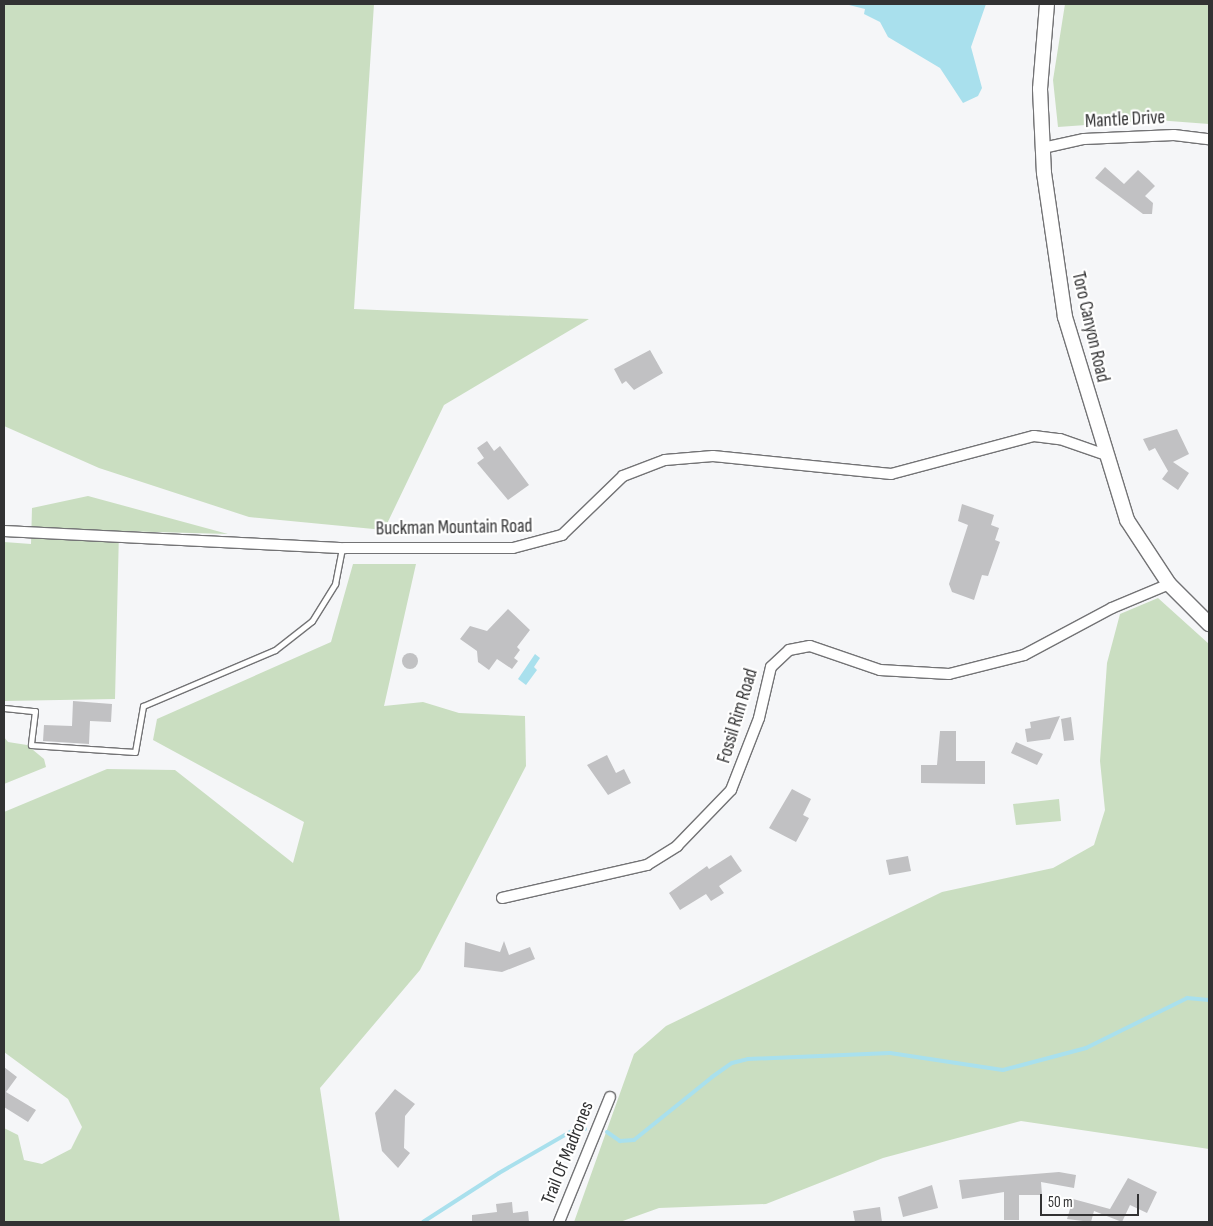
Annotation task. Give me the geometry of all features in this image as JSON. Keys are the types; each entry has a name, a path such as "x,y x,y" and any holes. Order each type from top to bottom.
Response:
{"street":[{"name":"Toro Canyon Road","path":"1047,4 1040,89 1043,148 1065,317 1127,520 1169,584 1209,624"},
{"name":"Mantle Drive","path":"1043,148 1084,139 1174,135 1209,139"},
{"name":"Buckman Mountain Road","path":"4,531 342,548 513,548 547,542 567,530 623,476 645,466 689,456 891,474 1034,436 1060,439 1106,455"},
{"name":"Fossil Rim Road","path":"502,898 647,865 677,846 731,790 759,718 771,667 789,650 810,646 880,670 949,674 1024,655 1112,608 1169,584"},
{"name":"Trail Of Madrones","path":"559,1222 610,1097"}],"lane":[{"path":"4,708 35,711 31,746 135,752 143,706 275,650 312,621 335,584 342,548"}],"green space":[{"path":"4,4 374,4 354,309 589,319 444,405 384,530 249,517 99,468 4,426"},
{"path":"1065,4 1209,4 1209,124 1156,120 1058,127 1053,80"},
{"path":"88,496 228,534 119,531 115,699 4,701 4,542 31,544 32,508"},
{"path":"353,564 416,564 384,706 423,702 459,713 525,716 526,766 420,970 320,1088 340,1222 4,1222 4,1128 18,1135 24,1160 42,1164 71,1149 82,1127 68,1099 4,1052 4,812 107,769 175,770 293,863 304,822 153,740 157,719 331,642"},
{"path":"1158,598 1209,644 1209,1149 1021,1121 883,1158 766,1204 659,1208 620,1222 574,1222 634,1054 666,1026 942,892 1053,868 1094,845 1105,810 1100,761 1107,663 1120,614"},
{"path":"4,737 8,742 27,745 44,759 46,767 4,784"},
{"path":"1059,799 1061,821 1016,825 1013,804"}],"water":[{"path":"845,4 986,4 971,47 982,88 978,96 963,103 940,68 888,37 880,22 864,14 865,9"},
{"path":"535,654 540,658 534,667 537,670 526,685 518,679"}],"building":[{"path":"1105,167 1124,184 1138,170 1155,186 1145,196 1153,203 1152,214 1143,214 1095,178"},
{"path":"650,350 663,373 634,390 626,381 622,384 614,369"},
{"path":"1177,429 1189,454 1173,462 1189,473 1178,490 1162,479 1168,471 1155,448 1149,451 1143,439"},
{"path":"487,441 494,451 500,446 529,485 508,500 477,463 484,458 477,448"},
{"path":"962,504 994,515 991,525 999,528 995,540 1000,542 988,576 982,575 974,600 952,592 949,584 968,525 958,521"},
{"path":"508,609 530,630 517,647 520,650 514,658 518,661 512,669 497,659 489,670 478,662 477,651 460,639 470,626 487,631"},
{"path":"407,653 413,653 418,658 416,667 407,669 402,664 402,658"},
{"path":"73,701 112,704 111,722 90,721 89,744 43,741 44,725 72,726"},
{"path":"1060,716 1050,739 1027,742 1025,729 1031,728 1030,722"},
{"path":"1071,717 1074,740 1064,741 1061,719"},
{"path":"940,731 956,731 956,761 985,761 985,784 921,783 921,765 937,765"},
{"path":"1016,742 1043,754 1037,765 1011,753"},
{"path":"607,755 616,773 624,769 631,783 608,795 587,765"},
{"path":"792,789 811,799 803,815 809,818 796,842 769,828"},
{"path":"731,855 742,871 719,886 724,893 711,901 706,894 680,910 669,893 707,866 709,869"},
{"path":"908,856 911,871 889,875 886,860"},
{"path":"504,941 509,955 530,947 535,959 502,972 464,967 465,942 500,952"},
{"path":"4,1067 17,1077 6,1092 36,1110 28,1122 4,1107"},
{"path":"395,1089 415,1104 405,1116 404,1148 410,1153 398,1168 382,1151 375,1113"},
{"path":"1059,1172 1076,1175 1074,1188 1041,1182 1042,1195 1019,1195 1019,1220 1004,1220 1004,1192 962,1199 959,1180"},
{"path":"1128,1178 1157,1192 1147,1213 1130,1205 1122,1222 1094,1211 1091,1222 1067,1219 1073,1199 1110,1209"},
{"path":"932,1185 938,1208 903,1217 898,1197"},
{"path":"512,1202 513,1213 528,1211 529,1222 472,1222 472,1215 497,1212 496,1204"},
{"path":"880,1207 882,1222 855,1222 853,1211"}],"waterway":[{"path":"607,1132 620,1141 634,1140 712,1077 732,1063 748,1059 890,1053 1003,1070 1086,1048 1187,998 1209,1000"},
{"path":"423,1222 499,1173 577,1128 585,1129"}]}
